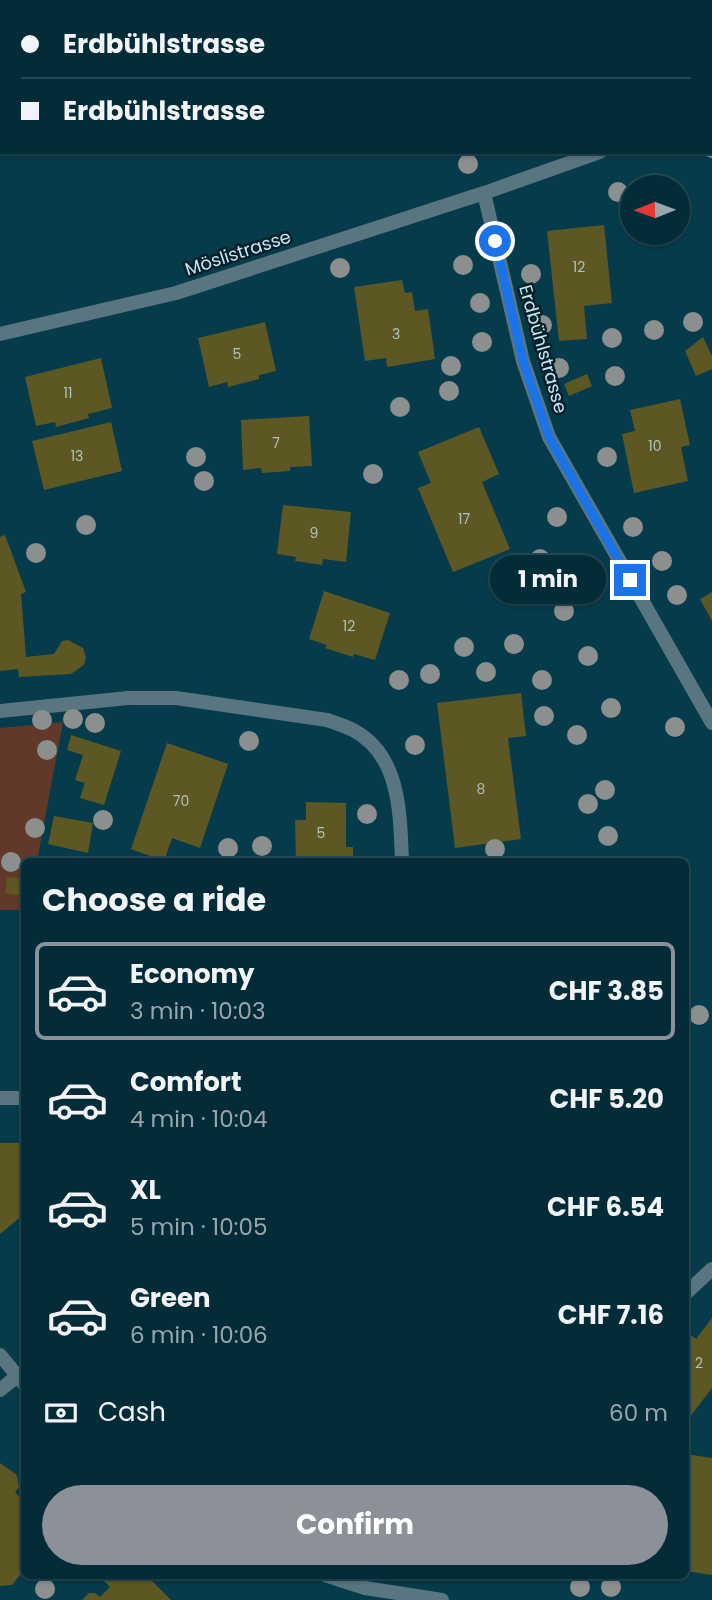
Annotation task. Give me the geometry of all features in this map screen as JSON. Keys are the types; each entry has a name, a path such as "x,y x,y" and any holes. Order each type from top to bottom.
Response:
{"street":[{"path":"484,193 594,154"},
{"name":"Möslistrasse","path":"0,334 176,293 484,193"},
{"name":"Erdbühlstrasse","path":"484,193 523,361 549,437 712,723"},
{"path":"0,710 128,698 176,698 327,720 354,730 375,747 390,773 399,800 402,858"},
{"path":"0,1098 21,1098"},
{"path":"689,1290 712,1269"},
{"path":"0,1355 21,1380 0,1390"},
{"path":"337,1579 365,1588 442,1600"}],"shaded area":[{"path":"63,722 38,858 21,858 21,910 0,910 0,728"}],"building":[{"path":"604,225 612,303 584,306 587,339 559,341 547,231"},
{"path":"402,280 405,293 412,292 415,311 428,309 435,359 387,367 386,358 365,361 354,287"},
{"path":"265,322 276,371 259,375 259,379 228,387 227,382 209,387 198,338"},
{"path":"703,337 712,356 712,369 696,376 685,351"},
{"path":"101,358 112,408 56,427 55,422 36,426 25,377"},
{"path":"587,374 592,386 569,396 564,384"},
{"path":"680,399 690,445 681,447 688,481 634,493 622,434 635,431 630,410"},
{"path":"309,416 312,466 262,473 261,468 243,470 241,420"},
{"path":"111,422 122,471 44,490 32,441"},
{"path":"479,427 499,474 482,482 510,549 453,572 418,488 431,483 418,452"},
{"path":"283,505 351,512 346,562 323,559 322,565 295,561 296,557 277,554"},
{"path":"5,535 26,592 21,594 26,657 54,654 62,641 68,640 83,648 86,657 84,665 71,674 19,677 18,669 0,671 0,537"},
{"path":"324,591 390,613 375,660 354,654 353,657 325,648 327,645 309,639"},
{"path":"712,592 712,621 700,599"},
{"path":"521,693 526,736 508,738 521,839 455,848 437,703"},
{"path":"71,735 121,751 104,805 80,798 85,783 75,780 83,755 67,750"},
{"path":"167,743 228,764 200,848 172,838 165,858 156,858 131,849"},
{"path":"306,802 346,803 346,847 353,847 353,858 296,858 295,820 306,820"},
{"path":"54,816 93,823 88,853 48,844"},
{"path":"7,877 21,879 21,896 5,893"},
{"path":"0,1143 21,1143 21,1216 0,1234"},
{"path":"712,1318 712,1388 689,1418 689,1333 696,1339"},
{"path":"689,1454 712,1458 712,1575 689,1571"},
{"path":"0,1463 17,1475 19,1487 15,1493 21,1498 21,1574 12,1585 0,1586"},
{"path":"102,1579 150,1579 171,1600 82,1600 89,1593 100,1597 110,1587"}],"route":[{"path":"495,241 523,361 549,437 630,580"}]}
